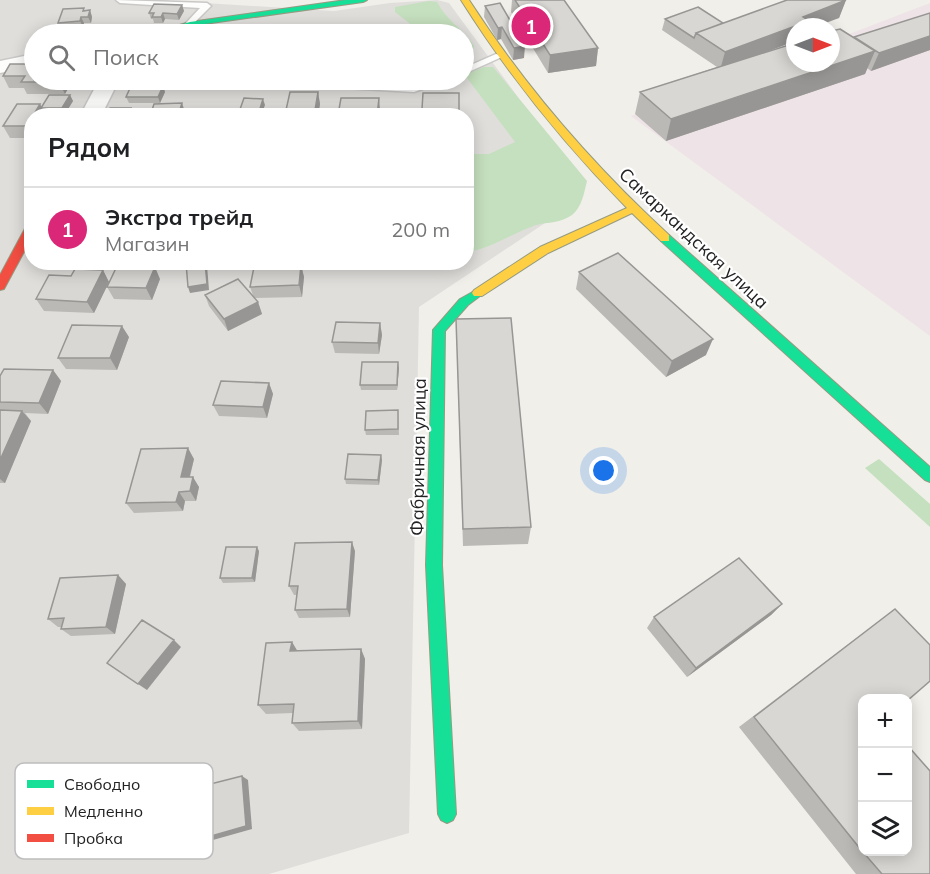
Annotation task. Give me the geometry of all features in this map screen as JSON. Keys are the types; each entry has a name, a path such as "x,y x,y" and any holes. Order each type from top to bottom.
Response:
{"street":[{"path":"190,24 363,0"},
{"name":"Самаркандская улица","path":"465,0 499,56 577,153 633,208 930,476"},
{"path":"0,67 24,62"},
{"path":"94,108 104,90"},
{"name":"Фабричная улица","path":"447,814 434,566 439,330 464,302 544,250 633,208"},
{"path":"0,286 24,241"}],"lane":[{"path":"120,0 209,3"},
{"path":"190,24 209,3"},
{"path":"474,67 499,56"}],"shaded area":[{"path":"0,0 157,0 334,11 390,3 437,0 449,3 464,24 24,24 24,90 474,90 474,37 583,186 575,203 419,307 409,833 269,874 0,874"},
{"path":"930,3 930,336 631,116 786,57 786,72 840,72 840,38"}],"green space":[{"path":"429,1 437,2 455,24 410,24 395,12 395,7"},
{"path":"493,67 587,181 580,204 568,218 527,228 485,248 474,250 474,154 489,154 515,142 474,87 474,71"},
{"path":"879,459 930,504 930,527 865,468"}],"building":[{"path":"515,0 564,0 598,48 550,55"},
{"path":"787,0 846,0 803,17 804,18 786,18 786,29 725,52 696,33"},
{"path":"500,3 525,46 514,48 502,27 498,28 485,6"},
{"path":"154,4 182,5 177,14 163,13 161,17 152,17 154,13 149,13"},
{"path":"698,7 723,23 696,33 694,38 665,19"},
{"path":"84,8 83,11 90,10 88,17 81,17 80,21 58,23 63,9"},
{"path":"930,13 930,36 879,53 854,37"},
{"path":"840,29 875,51 840,63"},
{"path":"786,46 786,72 812,72 671,119 640,92"},
{"path":"10,64 24,64 24,76 3,76"},
{"path":"129,90 161,90 158,97 126,97"},
{"path":"290,92 318,92 315,108 286,108"},
{"path":"423,93 459,93 459,108 422,108"},
{"path":"49,95 70,95 62,108 41,108"},
{"path":"244,98 263,99 260,108 240,108"},
{"path":"341,98 379,98 378,108 339,108"},
{"path":"182,103 180,108 153,108 154,104"},
{"path":"17,104 40,104 38,108 24,108 24,126 3,126"},
{"path":"618,253 713,339 672,361 579,272"},
{"path":"74,270 103,270 87,302 36,299 49,275 71,276"},
{"path":"115,270 154,270 146,288 107,287"},
{"path":"187,270 206,270 207,284 188,287"},
{"path":"253,270 300,270 299,285 250,287"},
{"path":"238,279 258,302 224,319 205,295"},
{"path":"511,318 531,527 463,529 456,319"},
{"path":"336,322 380,323 378,343 332,342"},
{"path":"72,325 122,326 110,358 58,358"},
{"path":"362,362 398,362 397,385 360,385"},
{"path":"4,369 53,370 39,403 0,402 0,376"},
{"path":"221,381 269,383 263,407 213,405"},
{"path":"0,410 22,411 0,460"},
{"path":"398,410 398,429 365,430 366,411"},
{"path":"188,448 181,477 193,477 190,491 179,492 176,502 126,503 141,449"},
{"path":"348,454 381,455 378,480 345,479"},
{"path":"352,542 347,609 295,610 298,586 289,586 295,543"},
{"path":"226,547 257,547 252,578 220,578"},
{"path":"739,558 782,604 696,668 654,617"},
{"path":"118,575 106,627 61,629 64,618 48,619 60,578"},
{"path":"895,609 930,645 930,681 912,697 912,694 858,694 858,846 754,717"},
{"path":"142,620 174,640 138,684 107,663"},
{"path":"292,642 290,651 361,649 358,721 292,723 294,704 258,705 266,643"},
{"path":"912,751 930,771 930,874 882,874 866,856 912,856"},
{"path":"242,776 246,826 213,835 213,783"}],"traffic: fast":[{"path":"190,24 363,0"},
{"path":"665,238 930,476"},
{"path":"447,814 434,565 439,330 464,302 478,293"}],"traffic: slow":[{"path":"465,0 508,65 556,126 609,184 665,238"},
{"path":"478,293 544,250 633,209"}],"traffic: jam":[{"path":"0,286 24,241"}],"place":[{"name":"Экстра трейд","path":"531,26"}]}
